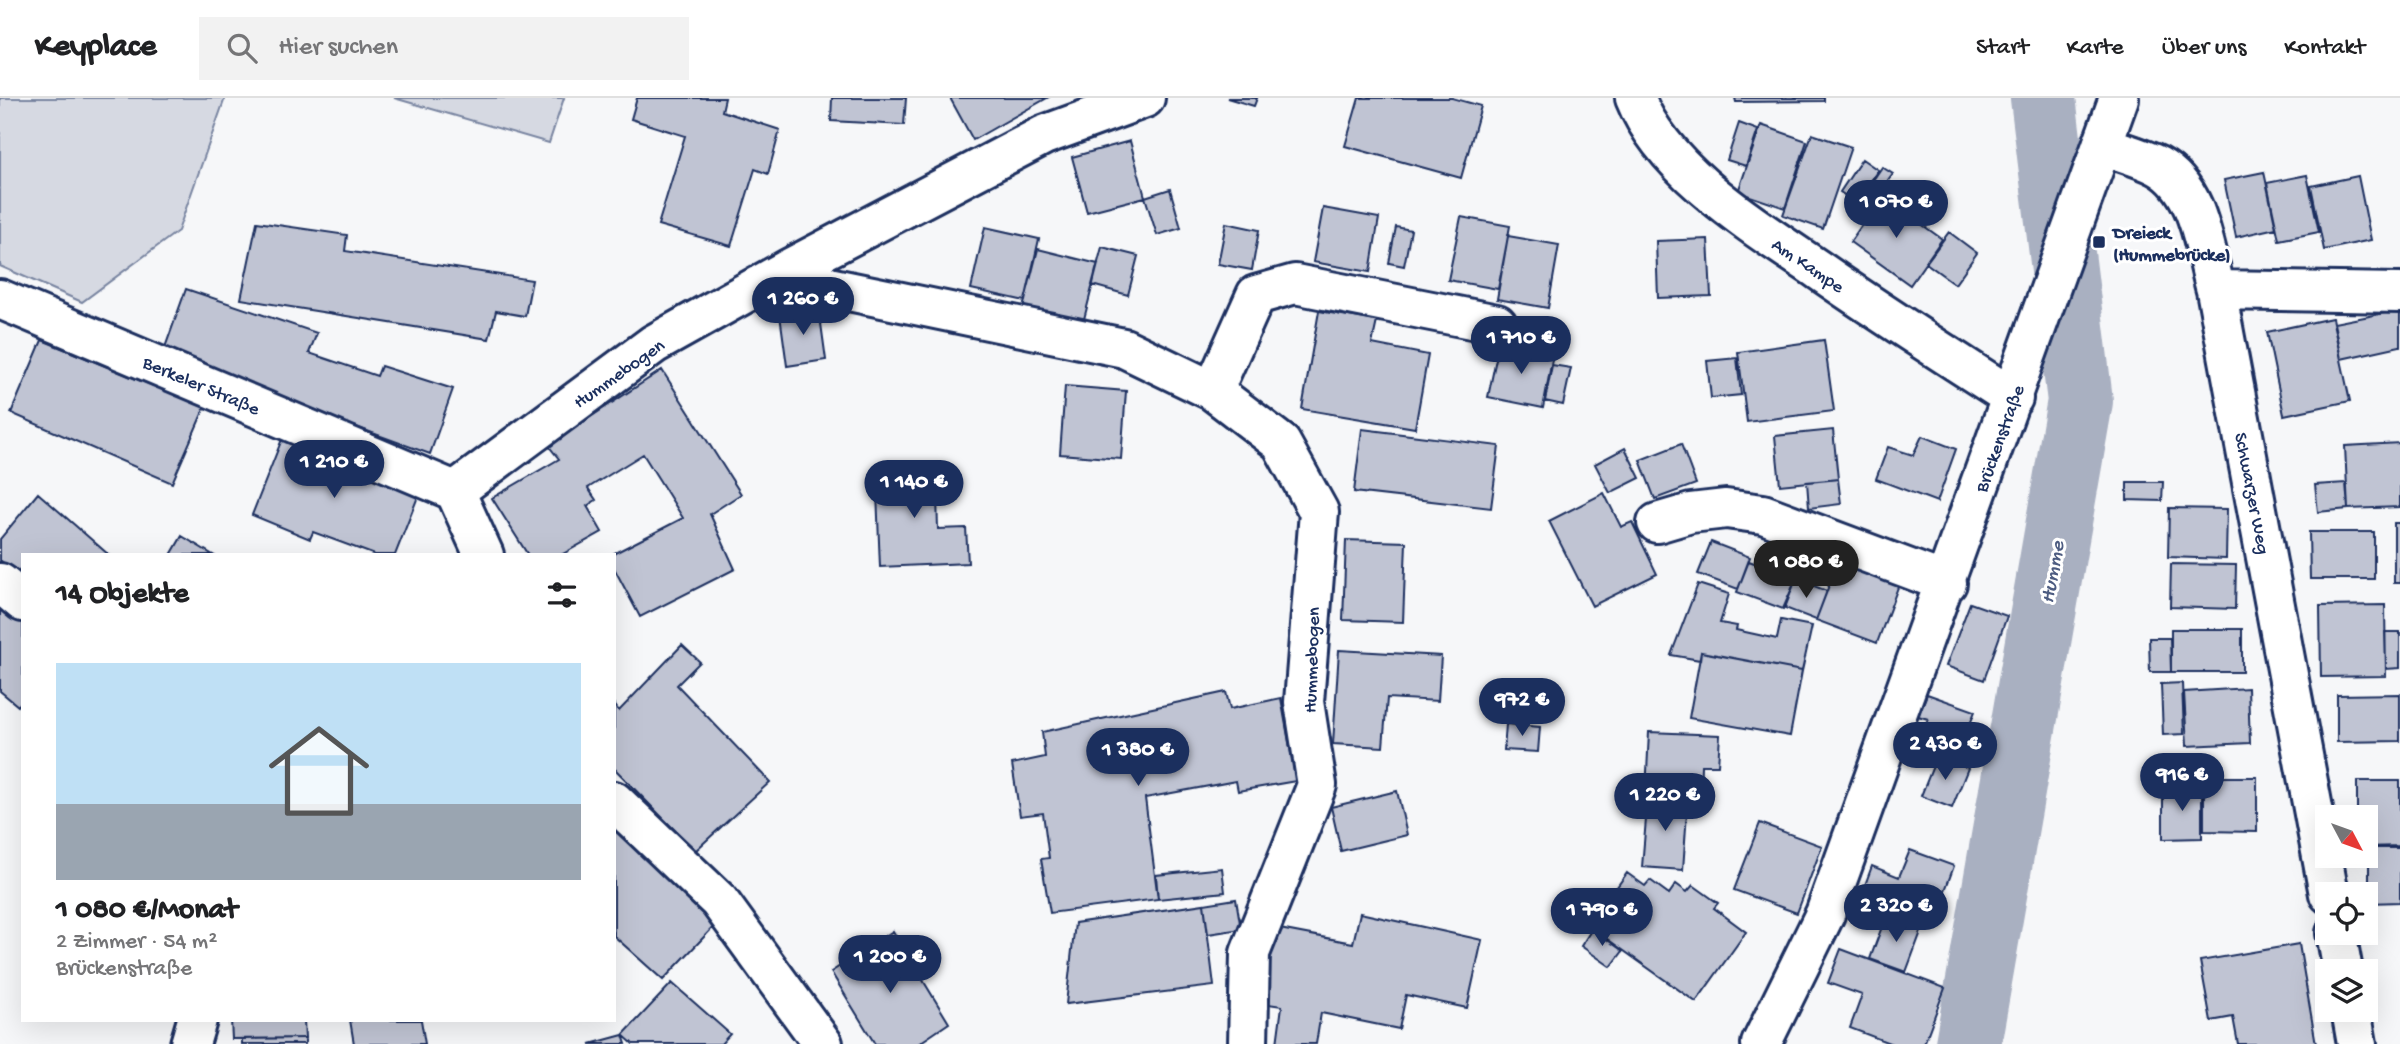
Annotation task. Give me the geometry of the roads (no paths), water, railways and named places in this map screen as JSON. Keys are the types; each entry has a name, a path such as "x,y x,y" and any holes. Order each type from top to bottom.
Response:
{"street":[{"name":"Hummebogen","path":"455,491 654,344 790,268 1044,135 1145,98"},
{"name":"Am Kampe","path":"1635,98 1677,162 1726,207 1886,317 2012,398"},
{"name":"Brückenstraße","path":"1760,1044 1825,914 1947,583 2119,98"},
{"name":"Schwarzer Weg","path":"2102,145 2158,167 2180,183 2192,203 2216,290 2327,882"},
{"name":"Hummebogen","path":"790,268 829,287 1124,348 1213,391 1281,443 1319,512 1304,702 1317,785 1250,953 1248,1044"},
{"path":"1213,391 1256,295 1295,284 1497,324"},
{"path":"2216,290 2400,293"},
{"name":"Berkeler Straße","path":"0,299 455,491"},
{"path":"455,491 483,553"},
{"path":"1657,523 1691,513 1726,509 1763,514 1947,583"},
{"path":"0,583 21,600"},
{"path":"616,802 719,901 823,1044"},
{"path":"190,1044 196,1022"},
{"path":"2353,1022 2357,1044"}],"waterway":[{"name":"Humme","path":"1968,1044 2080,401 2043,98"}],"place":[{"name":"Dreieck (Hummebrücke)","path":"2099,242"}]}
